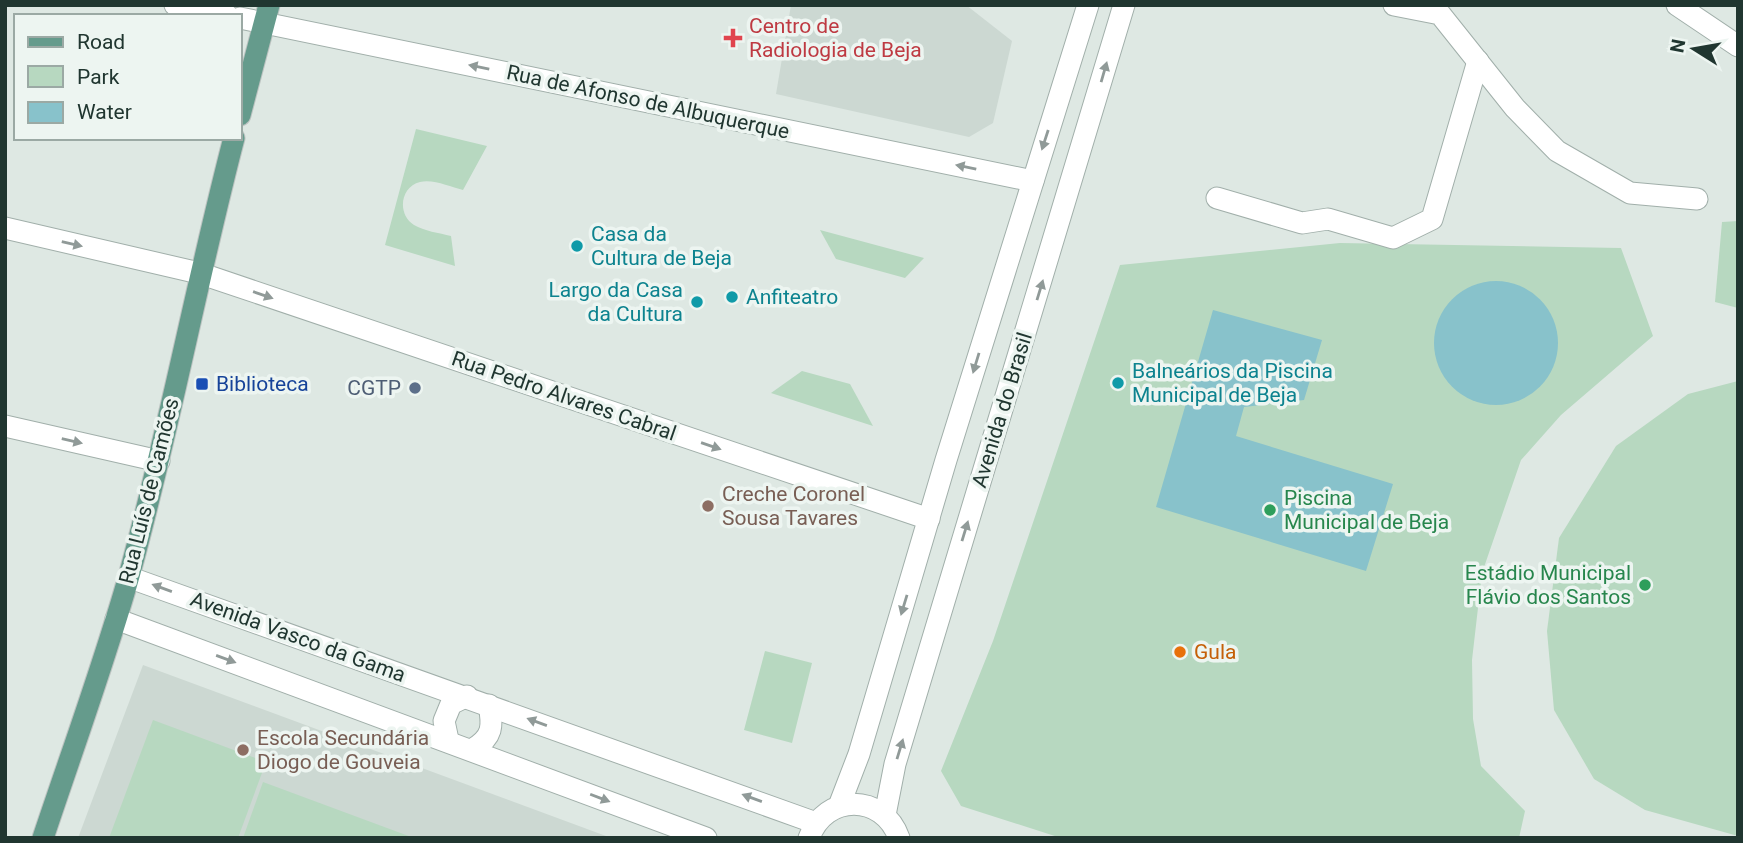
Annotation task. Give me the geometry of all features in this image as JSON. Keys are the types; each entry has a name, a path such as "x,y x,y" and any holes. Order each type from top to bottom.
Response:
{"main road":[{"path":"242,107 266,14"},
{"name":"Rua Luís de Camões","path":"43,838 128,577 159,461 199,273 233,140"}],"street":[{"path":"175,5 218,14"},
{"name":"Avenida do Brasil","path":"839,806 859,754 1088,5"},
{"name":"Avenida do Brasil","path":"885,815 895,764 1124,5"},
{"path":"1677,5 1738,46"},
{"path":"1406,6 1440,14 1515,108 1556,151 1630,193 1697,199"},
{"name":"Rua de Afonso de Albuquerque","path":"242,18 266,14 1032,181"},
{"path":"1217,198 1302,223 1328,219 1393,238 1432,219 1478,61"},
{"name":"Rua Pedro Alvares Cabral","path":"5,228 199,273 929,519"},
{"path":"5,426 159,461"},
{"name":"Avenida Vasco da Gama","path":"128,577 467,696 812,830"},
{"path":"116,619 473,749 706,838"},
{"path":"448,740 444,722 451,704 467,696"},
{"path":"473,749 487,741 493,726 489,705"},
{"path":"812,830 839,806 863,804 885,815 900,837"}],"shaded area":[{"path":"791,5 966,5 1012,41 993,123 969,137 776,94"},
{"name":"Escola Secundária Diogo de Gouveia","path":"143,665 606,836 606,838 78,838"}],"green space":[{"path":"416,129 487,146 463,190 425,181 408,189 403,201 405,214 414,225 451,236 455,266 385,245"},
{"path":"1738,221 1738,308 1715,302 1722,222"},
{"path":"820,230 924,258 905,278 836,259"},
{"name":"Piscina Municipal de Beja","path":"1340,243 1621,248 1653,336 1561,415 1521,460 1482,573 1472,660 1473,719 1481,766 1525,811 1519,838 1061,838 961,806 941,771 993,641 1120,265"},
{"path":"802,371 850,384 873,426 771,393"},
{"name":"Estádio Municipal Flávio dos Santos","path":"1738,381 1738,836 1645,810 1594,779 1554,710 1547,631 1559,538 1616,446 1688,394"},
{"path":"765,651 812,663 792,743 744,730"},
{"path":"153,720 266,762 238,838 109,838"},
{"path":"263,782 414,838 243,838"}],"water":[{"path":"1496,281 1520,286 1540,299 1553,319 1558,343 1553,367 1540,387 1520,400 1496,405 1472,400 1452,387 1439,367 1434,343 1439,319 1452,299 1472,286"},
{"path":"1213,310 1322,340 1304,400 1244,407 1236,436 1393,484 1366,571 1156,507"}],"place":[{"name":"Centro de Radiologia de Beja","path":"733,38"},
{"name":"Casa da Cultura de Beja","path":"577,246"},
{"name":"Anfiteatro","path":"732,297"},
{"name":"Largo da Casa da Cultura","path":"697,302"},
{"name":"Balneários da Piscina Municipal de Beja","path":"1118,383"},
{"name":"Biblioteca","path":"202,384"},
{"name":"CGTP","path":"415,388"},
{"name":"Creche Coronel Sousa Tavares","path":"708,506"},
{"name":"Piscina Municipal de Beja","path":"1270,510"},
{"name":"Estádio Municipal Flávio dos Santos","path":"1645,585"},
{"name":"Gula","path":"1180,652"},
{"name":"Escola Secundária Diogo de Gouveia","path":"243,750"}]}
